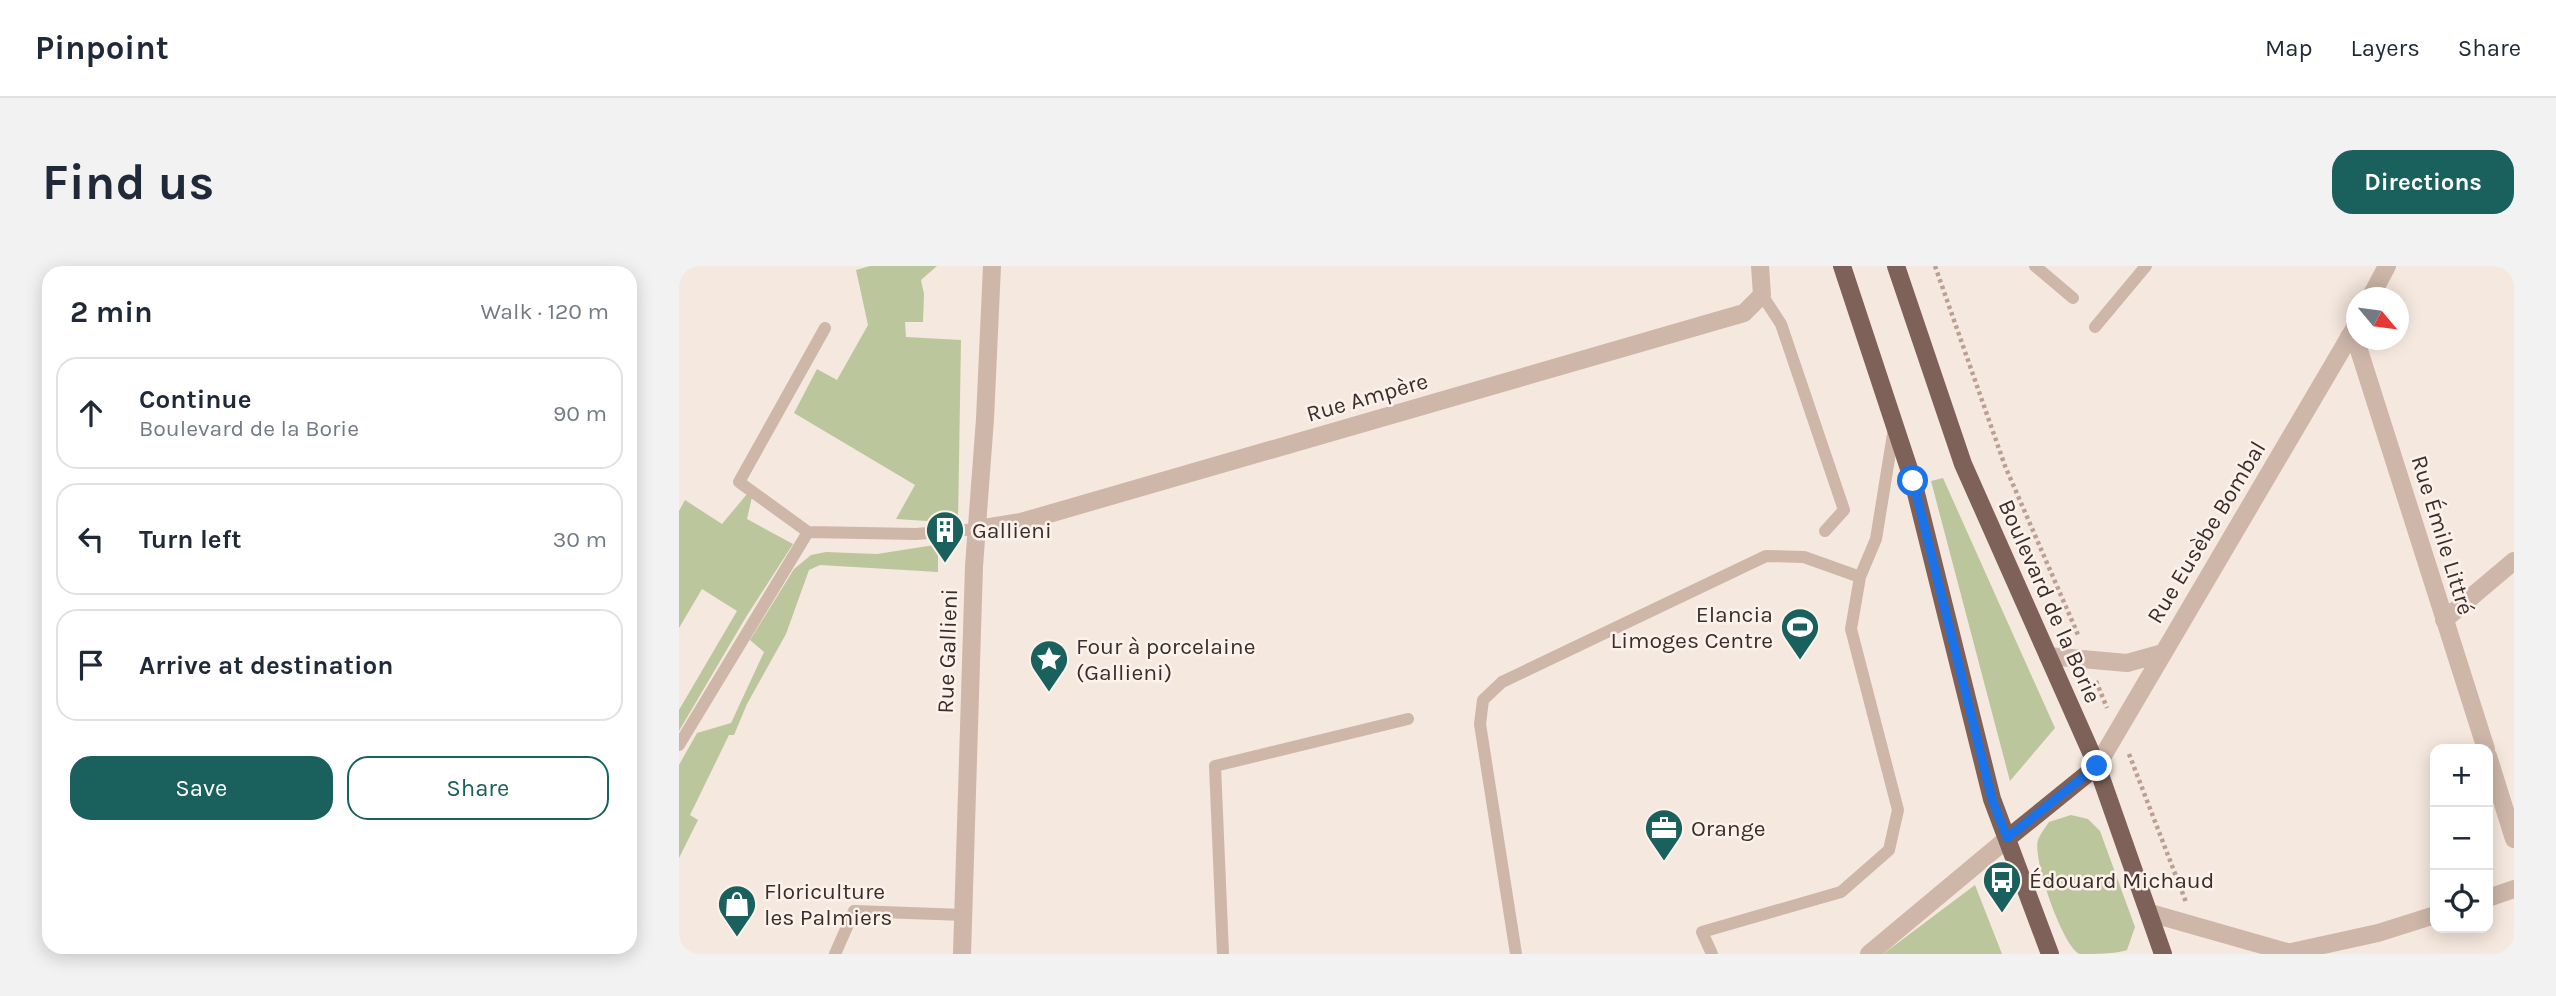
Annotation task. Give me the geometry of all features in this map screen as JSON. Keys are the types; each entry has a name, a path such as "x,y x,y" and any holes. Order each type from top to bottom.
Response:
{"main road":[{"path":"1842,266 1913,481 1992,799 2050,954"},
{"name":"Boulevard de la Borie","path":"1896,266 1962,464 2097,766 2164,954"},
{"path":"2007,838 2097,766"}],"street":[{"name":"Rue Gallieni","path":"962,954 974,566 992,266"},
{"path":"1760,266 1762,295"},
{"path":"2376,287 2386,266"},
{"name":"Rue Ampère","path":"978,528 1021,523 1744,313 1762,295"},
{"name":"Rue Eusèbe Bombal","path":"2097,766 2346,342"},
{"name":"Rue Émile Littré","path":"2359,350 2484,744"},
{"path":"2444,620 2514,561"},
{"path":"2048,656 2127,663 2163,653"},
{"path":"2493,772 2514,839"},
{"path":"1869,954 2007,838"},
{"path":"2493,896 2514,889"},
{"path":"2150,913 2285,953 2378,933 2430,917"}],"lane":[{"path":"2035,266 2073,298"},
{"path":"2095,327 2145,266"},
{"path":"1762,295 1781,324 1844,510 1825,531"},
{"path":"824,328 739,482 808,532 916,534 978,528"},
{"path":"1712,954 1702,932 1841,892 1889,850 1898,810 1851,629 1860,577 1876,538 1894,425"},
{"path":"679,745 808,532"},
{"path":"1516,954 1480,724 1483,700 1502,682 1766,556 1804,557 1860,577"},
{"path":"1223,954 1215,766 1408,719"},
{"path":"835,954 854,911 964,915"}],"path":[{"path":"1935,266 2005,466 2081,642"},
{"path":"2134,763 2186,897"}],"green space":[{"path":"870,266 937,266 921,280 924,294 923,322 905,322 906,337 961,340 958,523 896,519 915,485 794,413 817,369 837,380 868,325 856,270"},
{"path":"1943,478 2055,728 2010,781 1931,481"},
{"path":"747,494 752,497 747,519 793,544 746,617 679,731 679,710 737,611 702,589 679,628 679,511 685,500 722,524"},
{"path":"947,543 948,556 938,556 938,572 820,565 809,570 786,634 747,704 734,735 729,735 690,815 698,820 679,858 679,765 697,733 731,723 764,652 750,640 794,569 811,555 826,552 877,554"},
{"path":"2071,815 2088,819 2100,831 2135,927 2127,950 2080,954 2065,936 2050,902 2037,850 2038,840 2049,822"},
{"path":"1975,885 2002,954 1883,954"}],"place":[{"name":"Gallieni","path":"945,564"},
{"name":"Elancia Limoges Centre","path":"1800,661"},
{"name":"Four à porcelaine (Gallieni)","path":"1049,693"},
{"name":"Orange","path":"1664,862"},
{"name":"Édouard Michaud","path":"2002,914"},
{"name":"Floriculture les Palmiers","path":"737,938"}],"route":[{"path":"1913,481 1992,799 2007,838 2097,766"}]}
